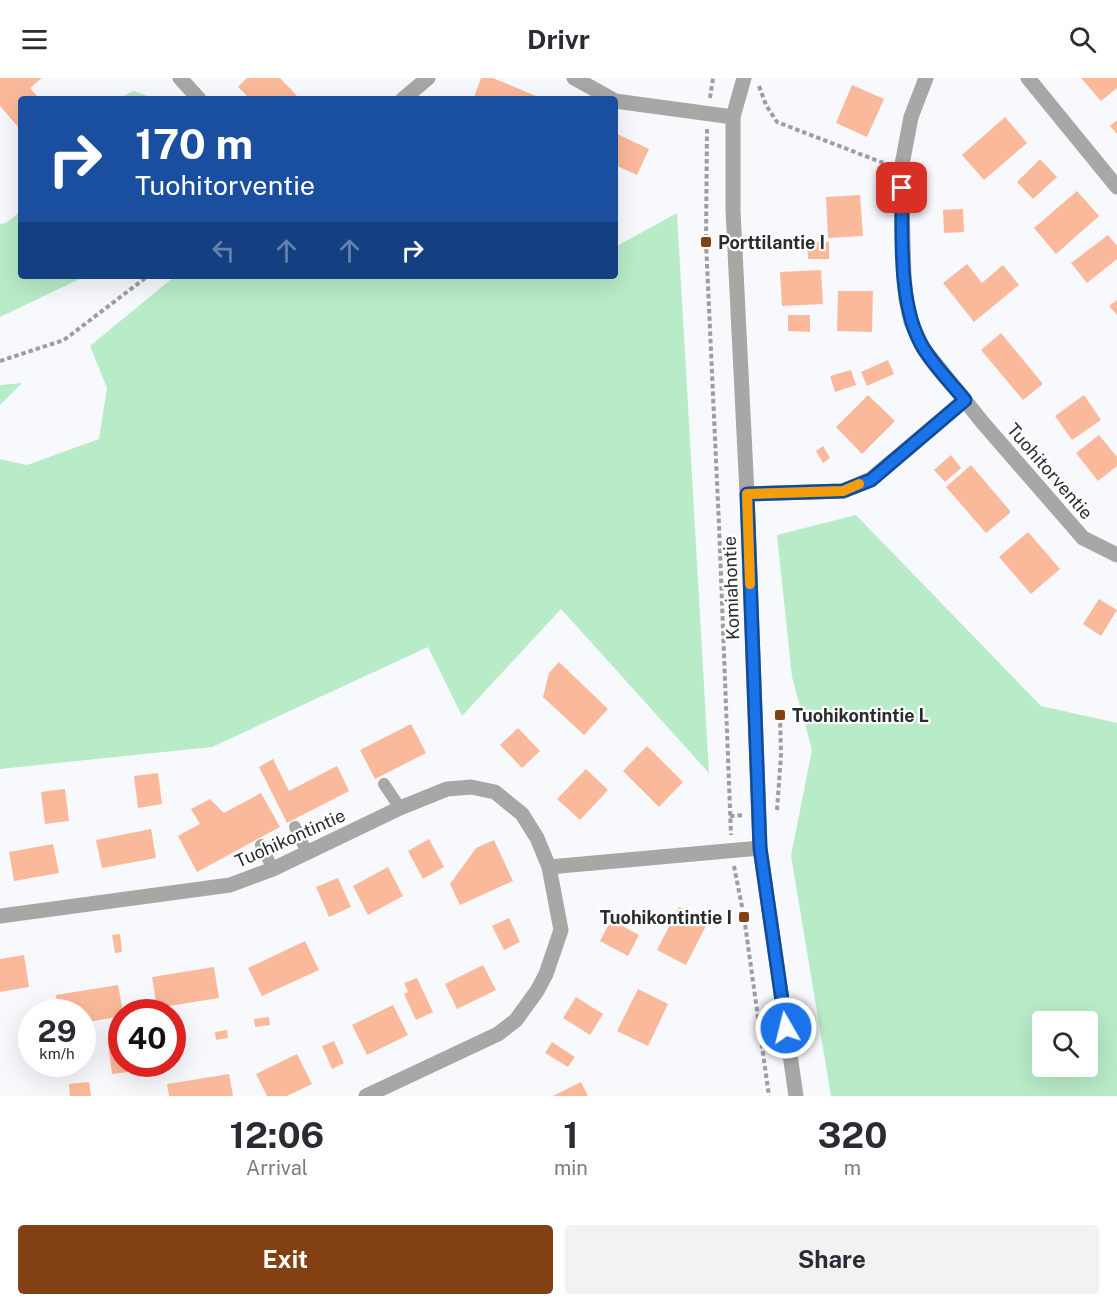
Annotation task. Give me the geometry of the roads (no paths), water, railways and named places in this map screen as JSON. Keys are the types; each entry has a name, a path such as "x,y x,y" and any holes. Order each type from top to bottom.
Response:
{"street":[{"path":"180,78 197,96"},
{"path":"407,96 428,78"},
{"path":"574,78 606,96"},
{"name":"Tuohitorventie","path":"926,78 911,117 901,170 904,276 911,322 923,348 983,423 1083,538 1117,555"},
{"path":"1028,78 1117,188"},
{"name":"Komiahontie","path":"744,80 733,117 733,210 747,494 760,848 796,1096"},
{"path":"618,101 733,117"},
{"path":"747,494 843,491 871,480 965,400"},
{"name":"Tuohikontintie","path":"0,916 230,885 273,869 400,808 447,789 471,787 495,792 522,814 537,838 549,867 561,930 546,974 516,1020 498,1034 366,1096"},
{"path":"549,867 760,848"}],"lane":[{"path":"384,784 400,808"},
{"path":"295,827 307,853"},
{"path":"261,845 273,869"}],"place":[{"name":"Porttilantie I","path":"706,242"},
{"name":"Tuohikontintie L","path":"780,715"},
{"name":"Tuohikontintie I","path":"744,917"}]}
